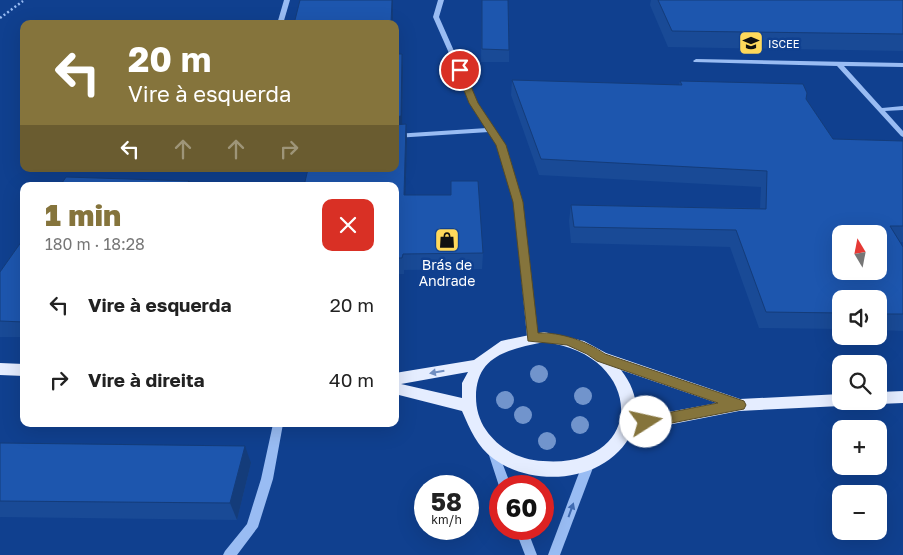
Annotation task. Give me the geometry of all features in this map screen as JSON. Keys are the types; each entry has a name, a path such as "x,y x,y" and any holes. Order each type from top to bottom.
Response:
{"main road":[{"path":"544,337 568,341 591,350 601,357 616,372 625,389 630,407 628,426 618,445 609,453 588,465 553,471 530,467 509,459 491,447 483,440 473,424 468,406 468,384 478,365 492,351 501,346 521,339 544,337"},
{"path":"601,357 739,405"},
{"path":"399,378 478,365"},
{"path":"0,369 20,370"},
{"path":"399,389 468,406"},
{"path":"887,397 903,396"},
{"path":"628,426 739,405 832,400"}],"street":[{"path":"281,20 287,0"},
{"path":"441,0 436,16 474,103 501,145 518,202 532,338"},
{"path":"696,61 903,65"},
{"path":"839,64 903,135"},
{"path":"879,110 903,108"},
{"path":"399,136 492,130"},
{"path":"491,447 502,475"},
{"path":"554,555 588,465"},
{"path":"525,540 531,555"}],"lane":[{"path":"229,555 252,527 267,479 277,427"}],"path":[{"path":"0,18 23,1"}],"building":[{"path":"300,0 392,0 391,20 295,20"},
{"path":"482,0 508,0 509,50 482,49"},
{"path":"658,0 903,0 903,34 672,31"},
{"path":"399,54 402,54 401,116 399,116"},
{"path":"512,80 682,85 680,81 803,84 807,93 806,99 833,139 903,141 903,226 890,226 903,247 903,314 887,314 887,290 832,290 832,313 766,312 736,230 574,227 571,205 766,209 767,171 541,159"},
{"path":"406,124 404,195 451,195 451,181 478,181 483,253 403,254 402,258 399,258 399,182 305,182 307,172 399,172 399,125"},
{"path":"66,177 189,181 188,182 63,182"},
{"path":"20,244 20,322 0,321 0,272"},
{"path":"0,443 245,446 230,503 0,501"}],"place":[{"name":"ISCEE","path":"751,43"},
{"name":"Brás de Andrade","path":"447,240"}],"route":[{"path":"460,70 474,103 501,145 518,202 532,338 556,338 568,341 591,350 601,357 739,405 646,422"}]}
